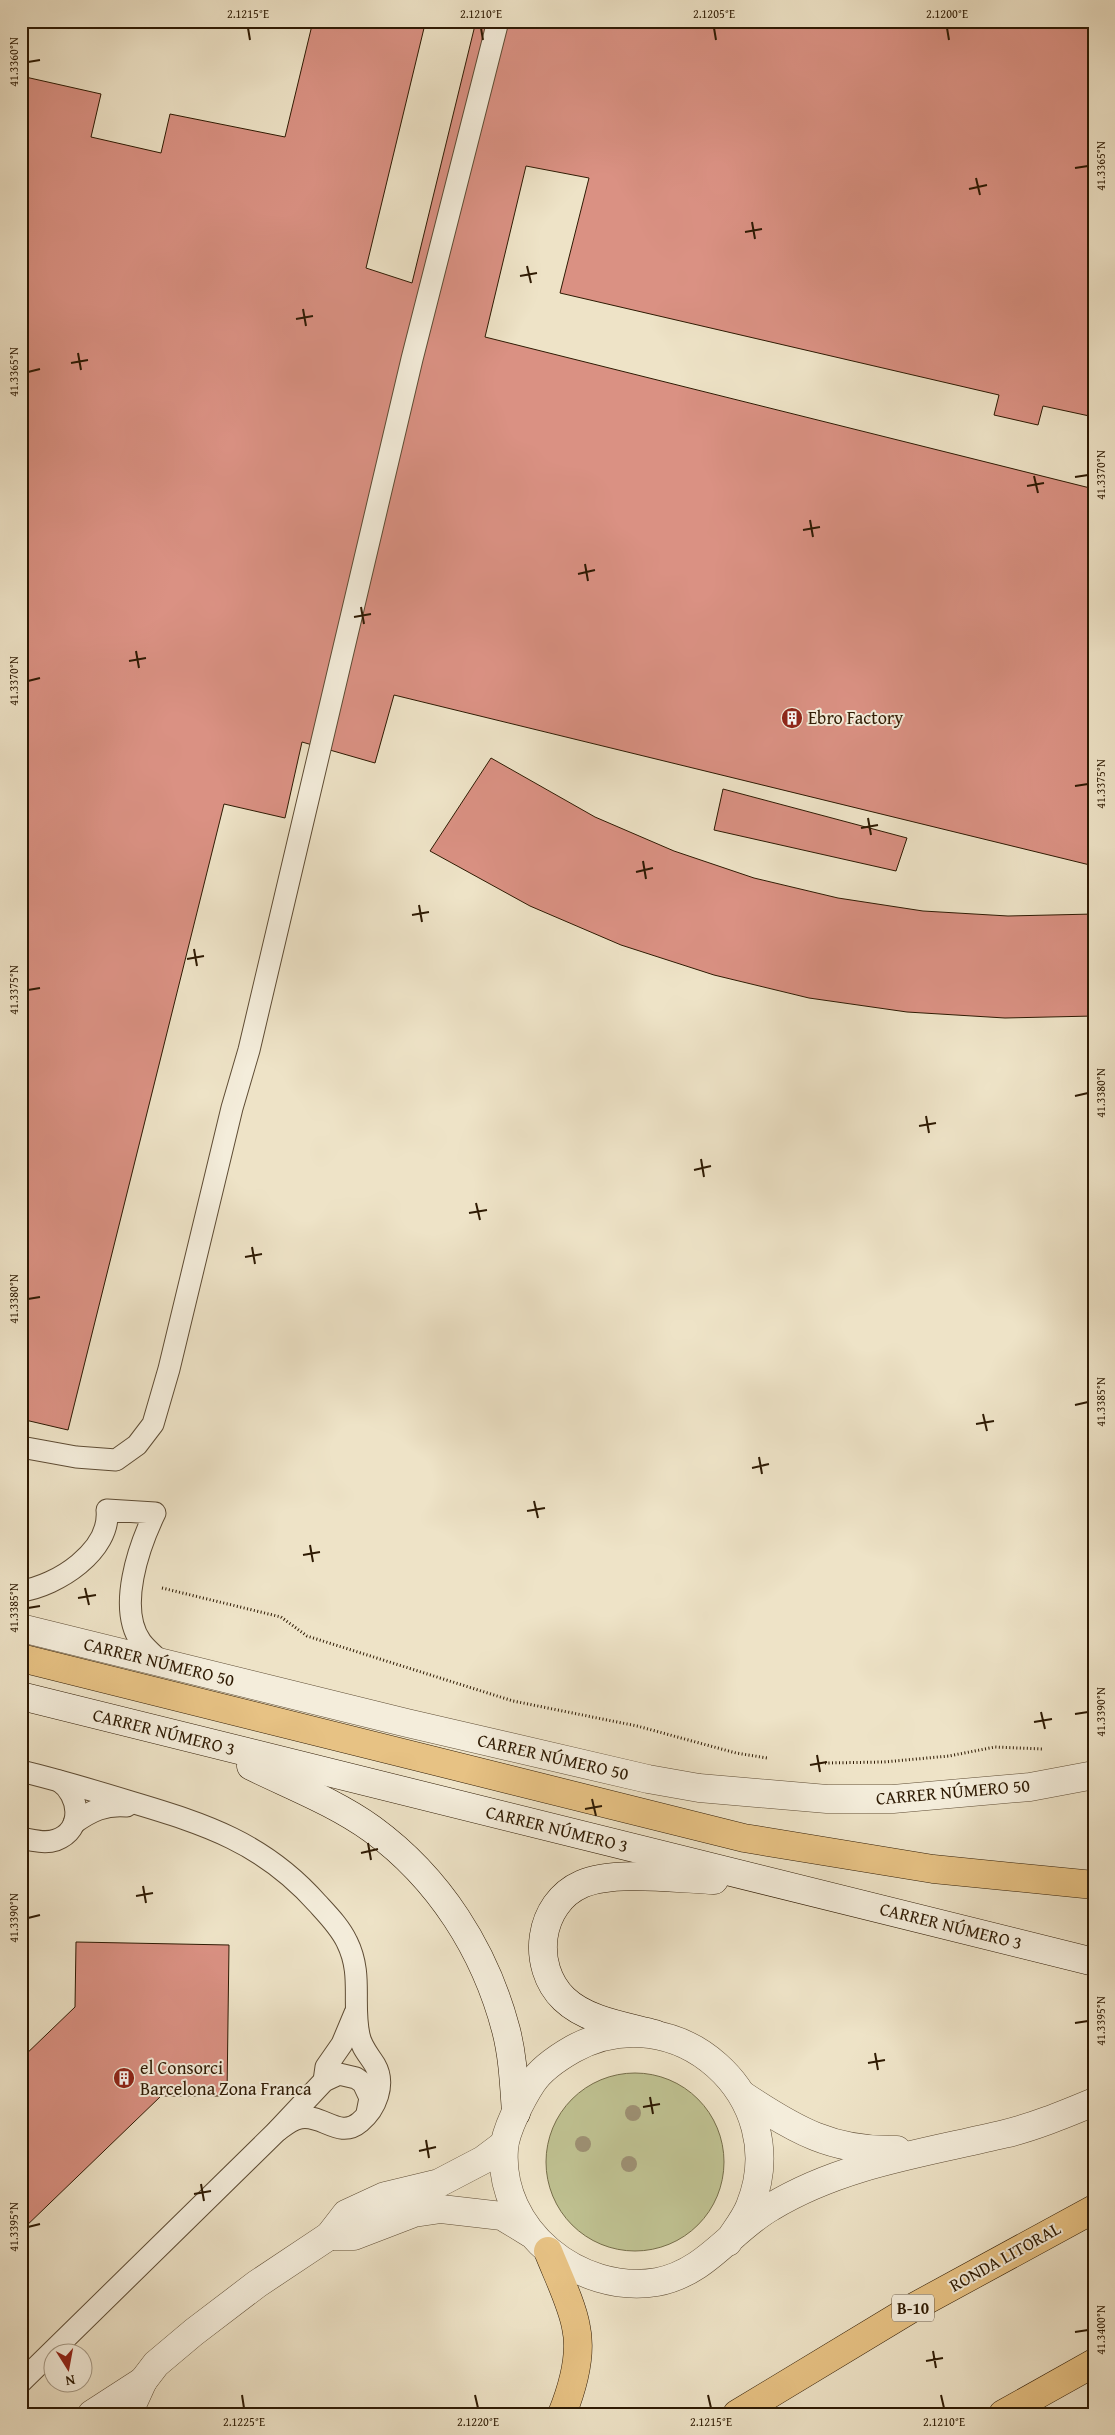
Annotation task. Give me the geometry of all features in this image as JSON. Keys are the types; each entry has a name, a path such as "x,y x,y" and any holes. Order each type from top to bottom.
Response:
{"highway":[{"path":"21,1658 744,1838 933,1869 1094,1885"},
{"name":"RONDA LITORAL","path":"737,2414 914,2307 1094,2209"},
{"path":"539,2242 577,2328 576,2368 572,2391 562,2414"},
{"path":"1003,2414 1094,2363"}],"street":[{"name":"CARRER NÚMERO 50","path":"21,1628 163,1664 648,1779 699,1788 827,1799 893,1799 1030,1787 1094,1774"},
{"name":"CARRER NÚMERO 3","path":"21,1696 200,1742 1094,1962"},
{"path":"200,1742 344,1812 372,1829 406,1857 433,1887 461,1924 480,1958 494,1993 506,2031 512,2065 516,2113"},
{"path":"728,2242 750,2208 760,2168 758,2131 744,2096 721,2067 690,2045 602,2020 581,2011 564,1999 554,1986 543,1959 542,1941 553,1907 567,1892 582,1884 601,1878 768,1881"},
{"path":"539,2242 514,2206 504,2182 504,2145 516,2113 533,2081 560,2056 587,2041 621,2033 655,2034"},
{"path":"744,2096 787,2125 811,2136 845,2146 887,2151 929,2149"},
{"path":"329,2236 354,2236 414,2213 441,2209 502,2216 579,2271 618,2283 659,2282 696,2267 768,2208 816,2184 872,2165 929,2149 1006,2134 1094,2102"},
{"path":"128,2414 143,2381 156,2364 257,2284 329,2236 346,2214 362,2204 385,2196 439,2182 482,2160 504,2145"},
{"path":"92,2414 143,2381"}],"lane":[{"path":"21,1447 76,1457 116,1460 137,1445 153,1424 169,1369 232,1108 249,1050 412,359 498,21"},
{"path":"21,1591 58,1580 81,1563 99,1539 108,1519 107,1510 156,1513 148,1529 133,1580 130,1601 134,1626 141,1641 163,1664"},
{"path":"21,1771 187,1818 232,1836 273,1862 303,1886 335,1923 347,1942 358,1978 356,2011 361,2045 379,2075 378,2095 361,2122 346,2129 338,2129 316,2118 299,2118 277,2131"},
{"path":"21,1838 39,1842 55,1840 68,1832 74,1823 77,1812 75,1801 68,1787 59,1781"},
{"path":"74,1823 100,1808 113,1805 151,1808"},
{"path":"323,2121 315,2105 326,2067 342,2044 356,2011"},
{"path":"21,2382 277,2131 321,2085 339,2074 356,2078 363,2083 370,2098 366,2115"}],"path":[{"path":"158,1587 281,1617 307,1636 315,1639 513,1701 637,1726 736,1753 772,1759"},
{"name":"CARRER NÚMERO 50","path":"822,1763 930,1758 995,1747 1045,1749"}],"green space":[{"path":"626,2073 644,2073 661,2076 677,2083 692,2093 704,2105 714,2120 721,2136 724,2162 723,2179 718,2196 704,2219 692,2231 677,2241 661,2248 644,2251 626,2251 609,2248 593,2241 578,2231 566,2219 556,2204 549,2188 546,2171 546,2153 549,2136 556,2120 566,2105 578,2093 593,2083 609,2076"}],"building":[{"path":"54,21 81,21 79,28"},
{"name":"Ebro Factory","path":"313,21 413,21 425,24 366,268 412,283 476,21 1094,21 1094,417 1043,406 1038,425 994,415 999,395 560,293 589,178 526,166 485,337 1094,489 1094,866 394,695 375,763 302,742 285,818 224,804 68,1430 21,1419 21,76 101,94 91,137 161,153 170,114 285,137"},
{"path":"491,758 595,817 674,851 754,878 838,898 923,911 1008,916 1094,914 1094,1016 1005,1018 907,1012 809,998 714,975 621,945 530,906 430,851"},
{"path":"723,789 907,838 896,871 714,830"},
{"name":"el Consorci Barcelona Zona Franca","path":"76,1942 229,1945 227,2096 161,2096 21,2231 21,2059 75,2007"}],"place":[{"name":"Ebro Factory","path":"792,718"},
{"name":"el Consorci Barcelona Zona Franca","path":"124,2078"}]}
